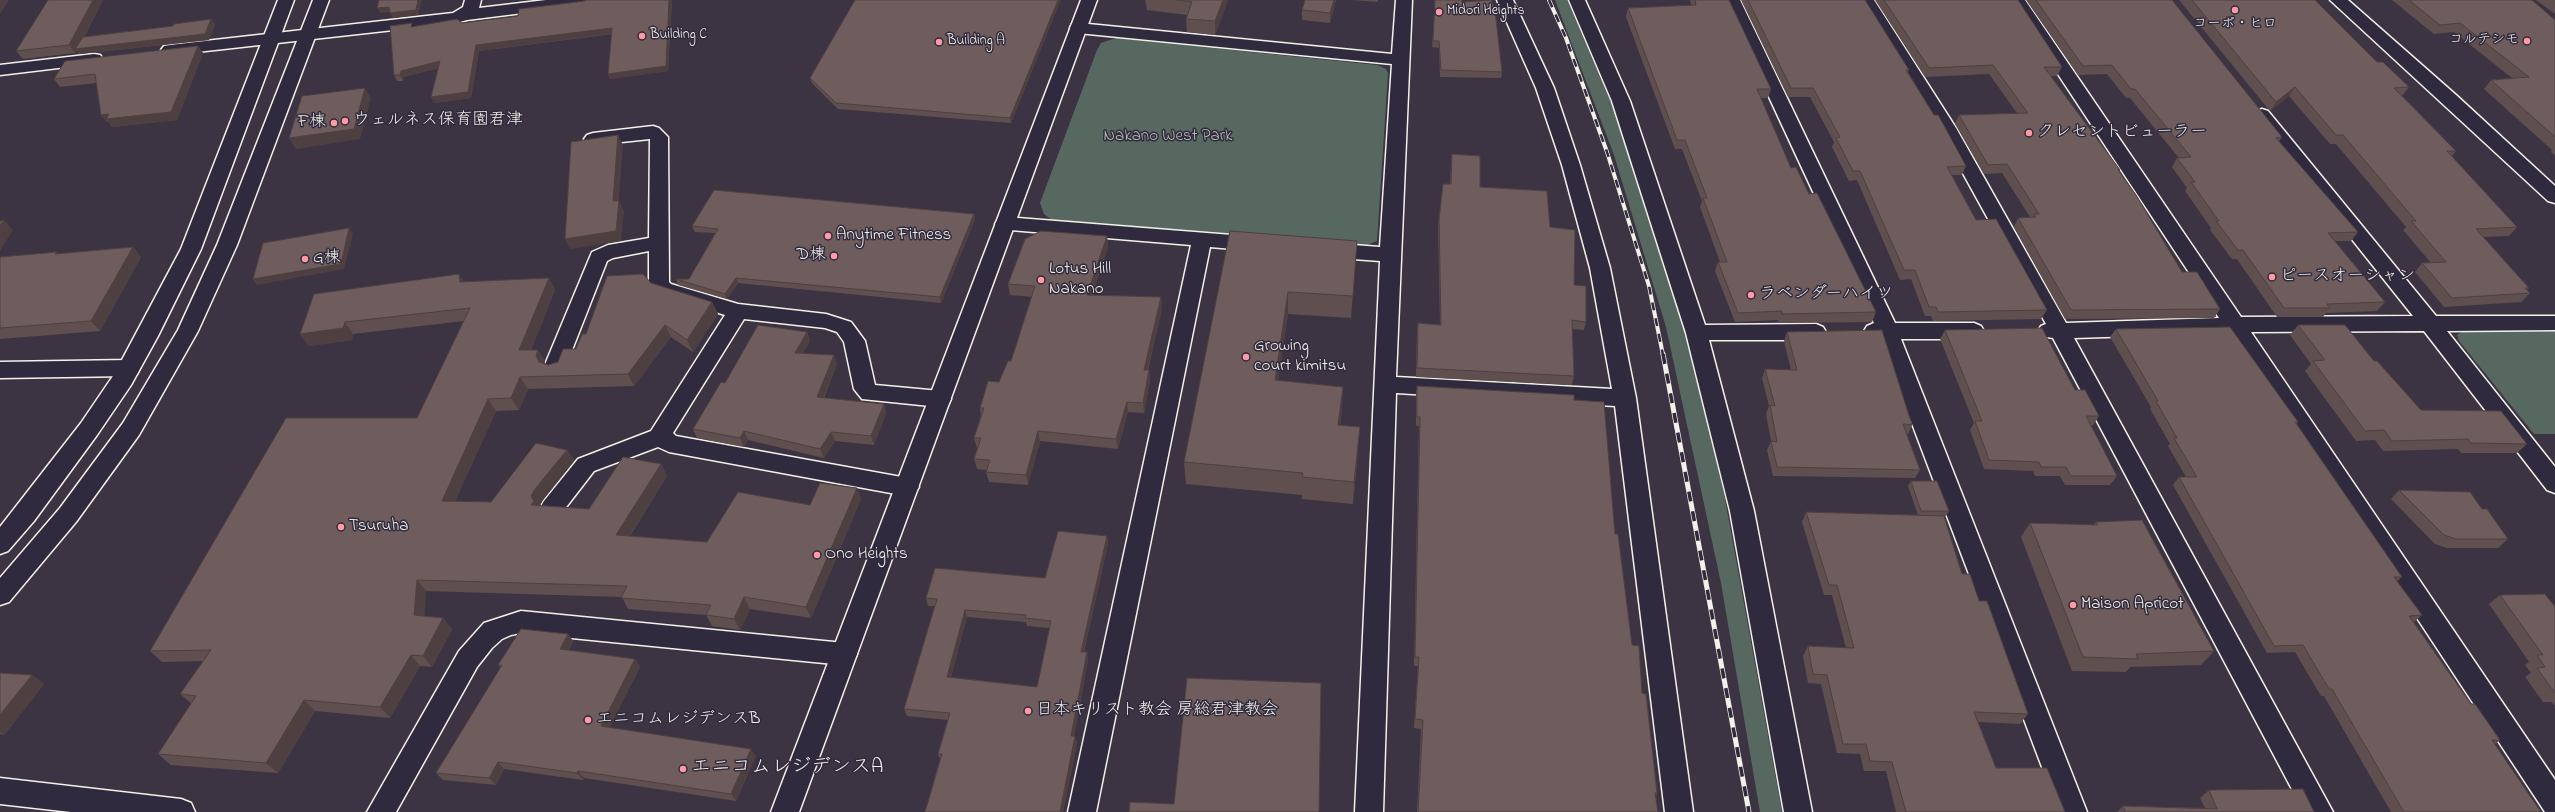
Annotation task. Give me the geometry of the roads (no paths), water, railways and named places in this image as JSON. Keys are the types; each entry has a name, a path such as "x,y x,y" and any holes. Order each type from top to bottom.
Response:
{"street":[{"path":"0,544 26,514 89,429 129,368 191,249 286,0"},
{"path":"0,595 68,515 131,429 188,331 228,245 307,35 322,0"},
{"path":"464,15 471,8 473,0"},
{"path":"156,52 456,18 464,15 587,0"},
{"path":"785,812 1078,28 1090,0"},
{"path":"1369,812 1390,255 1404,0"},
{"path":"1505,0 1545,88 1571,165 1600,268 1625,398 1679,812"},
{"path":"1577,0 1621,101 1697,333 1742,511 1798,812"},
{"path":"1732,0 1888,331 2073,812"},
{"path":"1866,0 1947,128 2060,331 2319,812"},
{"path":"2017,0 2233,325 2555,803"},
{"path":"2338,0 2450,98 2555,197"},
{"path":"1078,28 1401,60"},
{"path":"0,70 109,57"},
{"path":"2249,99 2431,324 2555,484"},
{"path":"593,139 652,132 659,137 659,284 664,289 738,311 826,321 844,327 854,341 865,389 870,393 940,399"},
{"path":"1005,224 1273,246"},
{"path":"1082,812 1202,240"},
{"path":"555,367 594,264 599,257 608,252 659,243"},
{"path":"1304,248 1390,255"},
{"path":"662,436 662,431 738,311"},
{"path":"2029,331 2233,325 2555,323"},
{"path":"1856,331 1990,331"},
{"path":"1697,333 1832,332"},
{"path":"0,370 129,368"},
{"path":"1386,384 1625,398"},
{"path":"662,436 669,443 907,487"},
{"path":"552,508 586,465 662,436"},
{"path":"381,812 468,659 482,640 494,631 508,625 521,622 844,654"},
{"path":"0,791 172,812"}],"railway":[{"path":"1549,0 1566,38 1607,152 1649,286 1663,355"},
{"path":"1663,354 1749,812"}],"place":[{"name":"コーポ・ヒロ","path":"2235,10"},
{"name":"Midori Heights","path":"1439,12"},
{"name":"Building C","path":"642,36"},
{"name":"コルテシモ","path":"2527,41"},
{"name":"Building A","path":"939,42"},
{"name":"ウェルネス保育園君津","path":"345,121"},
{"name":"F棟","path":"334,123"},
{"name":"クレセントビューラー","path":"2029,133"},
{"name":"Anytime Fitness","path":"828,236"},
{"name":"D棟","path":"834,256"},
{"name":"G棟","path":"305,259"},
{"name":"ピースオーシャン","path":"2272,277"},
{"name":"Lotus Hill Nakano","path":"1041,280"},
{"name":"ラベンダーハイツ","path":"1751,295"},
{"name":"Growing court kimitsu","path":"1246,357"},
{"name":"Tsuruha","path":"341,527"},
{"name":"Ono Heights","path":"817,555"},
{"name":"Maison Apricot","path":"2073,605"},
{"name":"日本キリスト教会 房総君津教会","path":"1028,711"},
{"name":"エニコムレジデンスB","path":"588,720"},
{"name":"エニコムレジデンスA","path":"683,769"}],"park label":[{"name":"Nakano West Park","path":"1168,137"}]}
